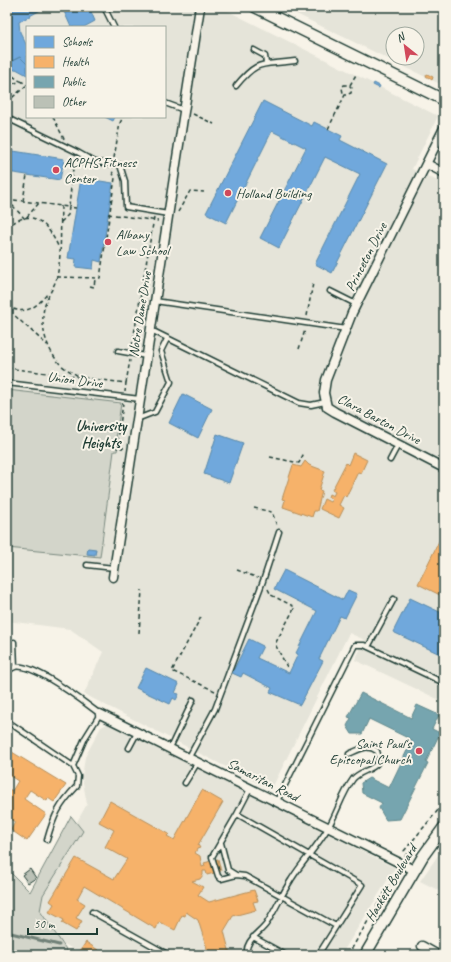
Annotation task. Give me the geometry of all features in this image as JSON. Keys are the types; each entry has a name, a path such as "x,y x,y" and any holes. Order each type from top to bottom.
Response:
{"street":[{"name":"Notre Dame Drive","path":"113,572 200,7"},
{"path":"255,7 444,100"},
{"name":"Princeton Drive","path":"325,402 326,380 356,304 444,128"},
{"path":"426,164 444,173"},
{"name":"Clara Barton Drive","path":"325,402 328,407 335,412 444,468"},
{"name":"Samaritan Road","path":"100,714 414,870"},
{"name":"Hackett Boulevard","path":"365,955 414,870 444,827"},
{"path":"422,946 438,955"}],"lane":[{"path":"104,7 114,26"},
{"path":"254,50 265,56 266,63"},
{"path":"236,86 252,68 266,63 295,61"},
{"path":"166,103 184,110"},
{"path":"7,118 95,162 120,165 125,180 126,207 168,214"},
{"path":"330,291 356,304"},
{"path":"155,301 346,329"},
{"path":"150,329 299,403 311,405 325,402"},
{"path":"137,419 155,412 171,382 161,351 167,338"},
{"path":"118,351 146,356"},
{"name":"Union Drive","path":"7,383 140,399"},
{"path":"390,460 398,444"},
{"path":"189,757 215,709 263,581 279,532"},
{"path":"87,565 113,572"},
{"path":"368,647 394,599"},
{"path":"7,644 14,642 15,667"},
{"path":"277,801 355,645 368,647 444,683"},
{"path":"7,672 15,667 23,667 33,670 48,678 100,714 85,738 74,766"},
{"path":"170,748 193,700"},
{"path":"7,721 74,766 78,776 77,786 54,814 47,840"},
{"path":"129,748 137,732"},
{"path":"247,955 253,937 266,924 292,878 311,854 328,828 354,779 377,765 379,761 377,751 372,747 365,747 349,754"},
{"path":"186,783 198,762"},
{"path":"251,788 212,857 218,876 221,879 236,875 245,876 336,926"},
{"path":"237,814 311,854 362,885 318,955"},
{"path":"221,842 228,870 236,875"},
{"path":"92,912 169,955"},
{"path":"253,937 286,955"}],"path":[{"path":"7,72 26,84"},
{"path":"328,129 346,95 351,92 352,88 350,86 357,72"},
{"path":"7,86 21,81"},
{"path":"346,95 343,93 342,88 346,85 350,86"},
{"path":"7,102 26,86"},
{"path":"184,110 214,124"},
{"path":"54,118 74,159 68,215 60,223"},
{"path":"57,277 100,278 111,215 115,178 112,171 120,123 122,118"},
{"path":"23,201 27,175"},
{"path":"8,199 76,208"},
{"path":"8,199 25,219"},
{"path":"25,219 39,203"},
{"path":"7,306 13,310 25,311 40,304 57,277 61,206"},
{"path":"126,383 154,212"},
{"path":"7,228 13,223 34,218 45,224 53,233 59,246"},
{"path":"90,286 94,287 95,278"},
{"path":"48,293 44,307 43,327 49,346 60,364 80,377"},
{"path":"7,306 9,316 7,321"},
{"path":"13,310 13,314 49,346"},
{"path":"270,457 299,463 304,453"},
{"path":"254,508 272,512 279,532"},
{"path":"237,570 263,581 270,595 295,607 275,644 287,667"},
{"path":"139,633 142,590"},
{"path":"201,617 172,671 220,694"},
{"path":"348,955 406,854 404,851 444,803"}],"shaded area":[{"path":"7,7 220,7 438,116 412,169 444,184 444,702 355,660 365,640 349,633 271,790 84,694 103,652 70,629 7,621"},
{"path":"282,7 444,7 444,86 403,66 425,66 425,26 385,26 385,57"},
{"path":"7,390 121,403 116,439 119,440 117,451 114,451 100,557 7,548"},
{"path":"109,723 395,868 341,955 83,955 22,919 87,804 82,777 85,757 101,727"},
{"path":"71,816 83,831 43,895 40,911 70,955 7,955 7,869 30,892"},
{"path":"444,847 444,893 420,881"}],"building: Schools":[{"path":"7,7 46,7 19,22 20,32 26,44 26,63 20,57 7,63 7,17 10,12"},
{"path":"62,7 89,7 95,21 86,26 71,26"},
{"path":"20,57 26,63 26,74 16,69 12,71 7,64"},
{"path":"374,83 380,86 379,88 373,85"},
{"name":"Holland Building","path":"263,101 312,126 314,122 342,136 340,140 387,164 332,273 315,264 360,174 325,157 279,248 260,238 306,148 272,131 226,223 206,213"},
{"path":"107,118 114,118 113,121"},
{"path":"7,150 64,159 60,180 7,172"},
{"path":"81,178 113,183 101,262 94,260 93,269 75,267 76,259 68,258"},
{"path":"183,394 212,409 198,438 169,423"},
{"path":"217,434 243,443 229,483 204,474"},
{"path":"88,548 96,549 95,555 87,554"},
{"path":"284,570 343,600 348,590 357,594 345,618 340,616 319,659 323,661 300,705 270,692 272,688 243,673 241,677 232,673 249,639 263,646 257,658 289,673 298,654 296,653 317,611 274,589"},
{"path":"410,598 444,614 444,656 393,632"},
{"path":"146,668 179,684 175,693 179,694 176,700 173,698 170,704 136,688"}],"building: Health":[{"path":"427,74 433,77 432,80 426,76"},
{"path":"353,453 367,460 361,473 358,472 346,497 344,495 339,505 344,508 339,518 320,509 324,499 330,502 332,499 328,497 329,494 333,496 335,492 332,490 346,463 348,465"},
{"path":"305,461 309,465 325,471 319,490 322,491 317,511 314,511 312,517 283,507 285,500 282,499 293,465 301,467"},
{"path":"444,531 444,597 418,584"},
{"path":"7,749 66,785 54,802 48,798 47,801 30,790 24,799 46,814 27,841 11,830 15,822 7,817 7,793 9,789 12,791 18,781 7,774"},
{"path":"202,790 223,802 198,845 200,848 197,849 195,853 200,856 202,867 205,866 204,863 218,859 221,871 207,875 206,871 203,871 203,875 200,879 192,881 203,887 198,895 209,902 254,890 258,901 253,902 256,910 233,916 224,931 230,954 209,955 198,920 186,912 185,916 182,915 175,930 159,922 156,929 84,886 77,899 85,904 76,918 82,921 76,931 62,923 64,920 49,912 54,904 50,901 76,858 114,879 127,859 105,847 114,830 99,822 110,801 169,834 167,836 174,840"},
{"path":"86,942 98,950 95,955 86,955 80,951"}],"building: Public":[{"name":"Saint Paul's Episcopal Church","path":"361,693 411,718 417,705 439,715 432,729 440,733 426,762 428,763 400,819 386,820 379,808 382,803 362,793 361,783 369,778 389,788 412,740 369,719 362,734 352,734 347,726 351,718 348,717"}],"building: Other":[{"path":"30,869 36,878 28,883 22,875"}],"waterway":[{"path":"7,932 59,945"}],"place":[{"name":"ACPHS Fitness Center","path":"56,170"},
{"name":"Holland Building","path":"228,193"},
{"name":"Albany Law School","path":"108,242"},
{"name":"Saint Paul's Episcopal Church","path":"419,751"}],"district":[{"name":"University Heights","path":"101,434"}]}
